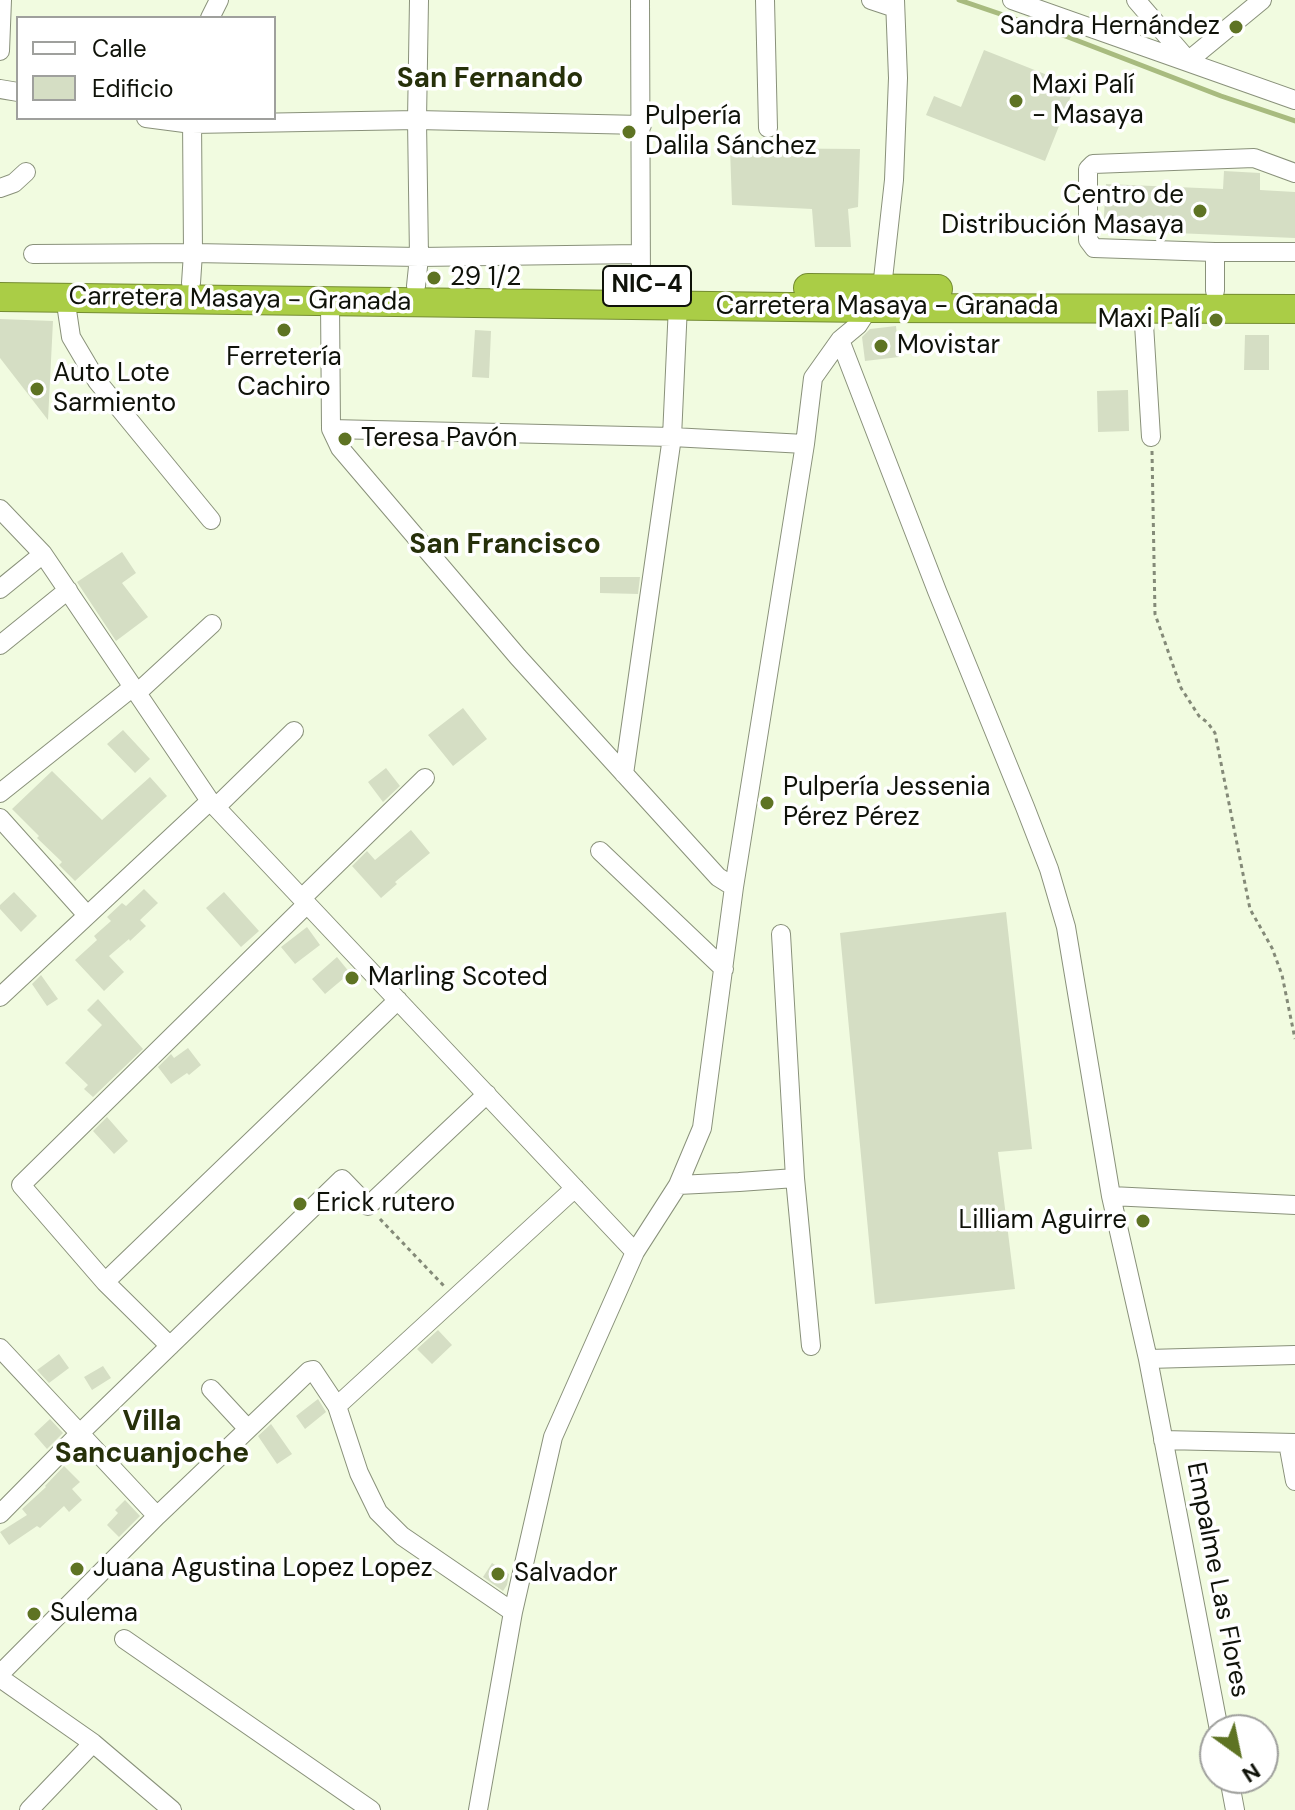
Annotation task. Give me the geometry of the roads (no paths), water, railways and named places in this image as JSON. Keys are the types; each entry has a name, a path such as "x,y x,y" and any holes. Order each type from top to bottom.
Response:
{"highway":[{"name":"Carretera Masaya - Granada","path":"0,282 641,286 1143,308 1295,309"},
{"name":"Carretera Masaya - Granada","path":"0,297 678,305 876,298 1295,291"}],"street":[{"path":"0,51 2,0"},
{"path":"416,286 419,257 419,0"},
{"path":"640,0 641,286"},
{"path":"765,0 768,128"},
{"path":"478,1810 513,1612 553,1437 635,1252 678,1185 702,1128 734,887 813,378 840,340 858,325 876,298 894,180 898,78 895,4 871,0"},
{"path":"1012,0 1295,100"},
{"path":"1136,0 1188,61"},
{"path":"1188,61 1262,0"},
{"path":"191,283 192,121 417,120 642,125"},
{"path":"1295,173 1254,158 1093,164 1088,169 1088,240 1094,248 1295,252"},
{"path":"0,188 14,183 26,172"},
{"path":"1215,252 1215,291"},
{"path":"33,254 419,257 640,254"},
{"path":"65,297 71,337 97,381 211,520"},
{"path":"330,302 331,429 340,448 518,657 718,877 734,887"},
{"path":"624,774 672,437 678,305"},
{"path":"1143,308 1151,437"},
{"name":"Empalme Las Flores","path":"840,340 1049,869 1066,927 1111,1196 1148,1359 1216,1714"},
{"path":"331,429 672,437 805,444"},
{"path":"0,509 43,554 213,804 635,1252"},
{"path":"0,589 43,554"},
{"path":"0,645 68,590"},
{"path":"0,793 135,690 212,624"},
{"path":"0,997 87,915 294,731"},
{"path":"170,1346 105,1282 21,1185 425,778"},
{"path":"0,818 87,915"},
{"path":"600,851 724,969"},
{"path":"781,934 795,1178 811,1346"},
{"path":"105,1282 398,1000"},
{"path":"0,1514 342,1179 368,1206 487,1094"},
{"path":"678,1185 795,1178"},
{"path":"337,1406 575,1188"},
{"path":"1111,1196 1295,1205"},
{"path":"0,1348 157,1516"},
{"path":"1148,1359 1295,1355"},
{"path":"172,1810 93,1743 0,1676 157,1516 309,1371 313,1370 337,1406 359,1473 378,1512 402,1536 513,1612"},
{"path":"211,1389 248,1429"},
{"path":"1163,1440 1291,1443 1295,1481"},
{"path":"124,1639 371,1810"},
{"path":"29,1810 93,1743"}],"waterway":[{"path":"959,0 1295,121"}],"place":[{"name":"Sandra Hernández","path":"1236,27"},
{"name":"Maxi Palí - Masaya","path":"1016,101"},
{"name":"Pulpería Dalila Sánchez","path":"629,132"},
{"name":"Centro de Distribución Masaya","path":"1200,211"},
{"name":"29 1/2","path":"434,278"},
{"name":"Maxi Palí","path":"1216,320"},
{"name":"Ferretería Cachiro","path":"284,330"},
{"name":"Movistar","path":"881,346"},
{"name":"Auto Lote Sarmiento","path":"37,389"},
{"name":"Teresa Pavón","path":"345,439"},
{"name":"Pulpería Jessenia Pérez Pérez","path":"767,803"},
{"name":"Marling Scoted","path":"352,978"},
{"name":"Erick rutero","path":"300,1204"},
{"name":"Lilliam Aguirre","path":"1143,1221"},
{"name":"Juana Agustina Lopez Lopez","path":"77,1569"},
{"name":"Salvador","path":"498,1574"},
{"name":"Sulema","path":"34,1614"}],"district":[{"name":"San Fernando","path":"490,80"},
{"name":"San Francisco","path":"505,546"},
{"name":"Villa Sancuanjoche","path":"152,1439"}]}
